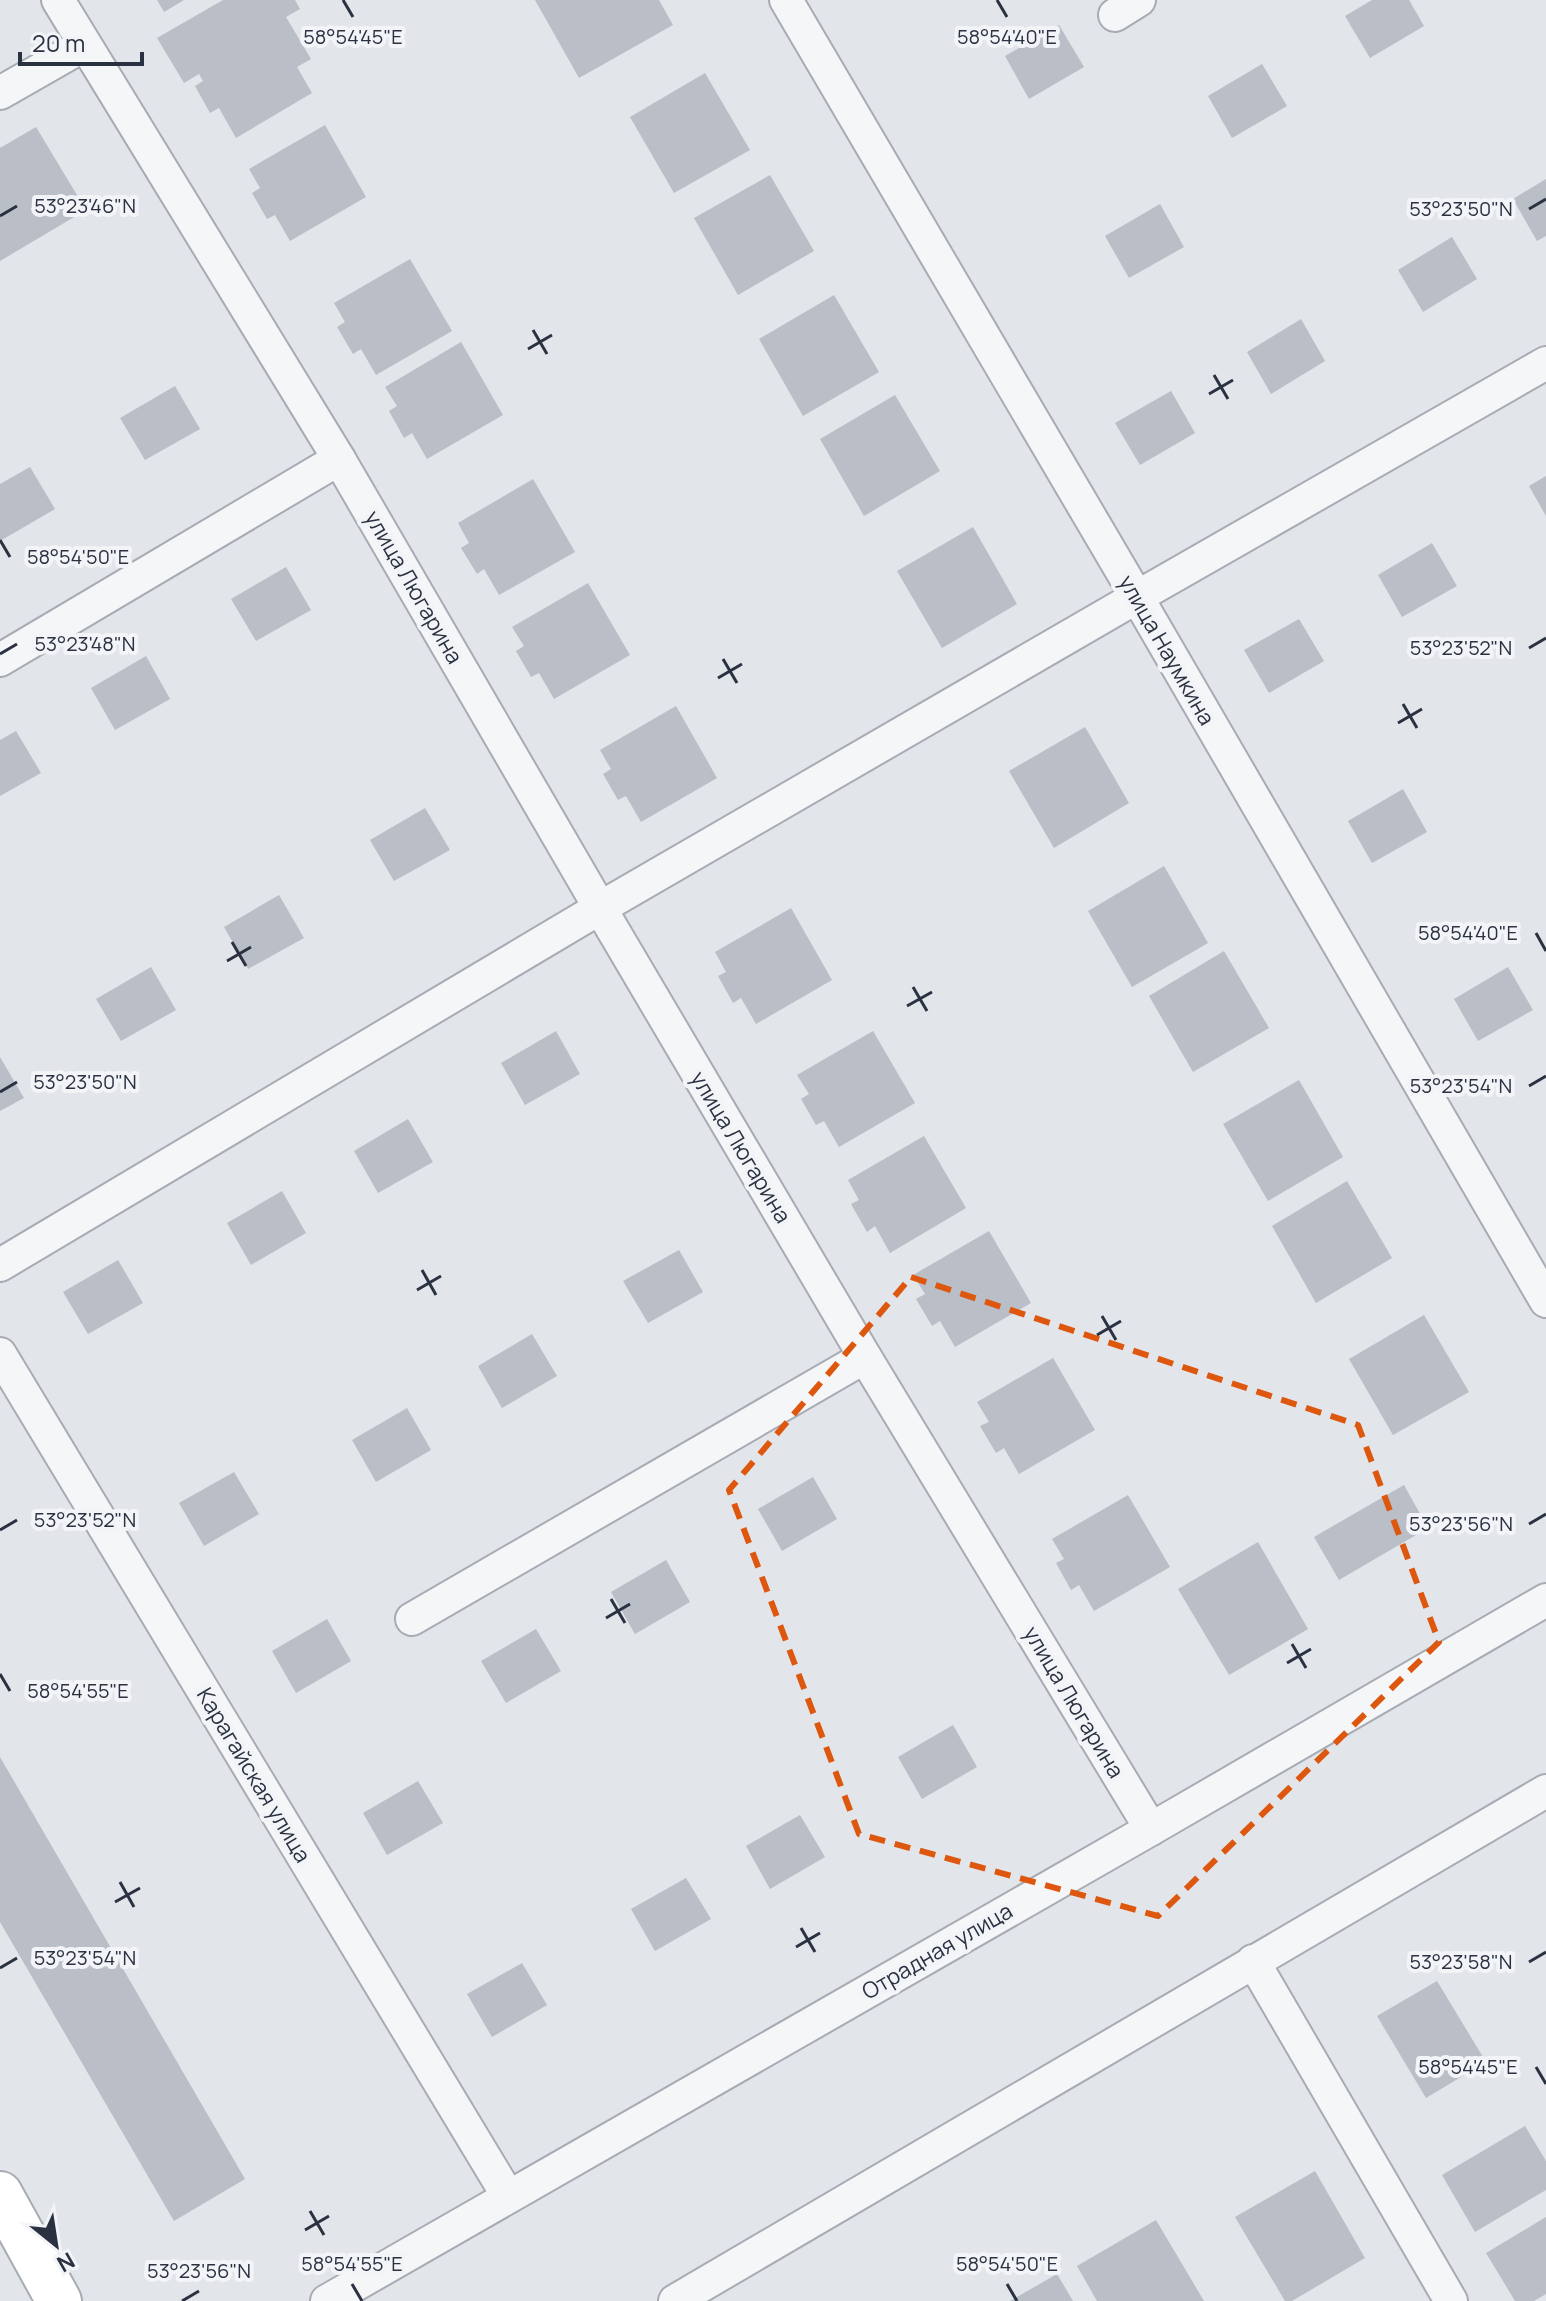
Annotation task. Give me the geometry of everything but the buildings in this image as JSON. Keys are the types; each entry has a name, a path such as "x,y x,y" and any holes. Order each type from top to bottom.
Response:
{"street":[{"name":"улица Люгарина","path":"58,0 339,459 865,1357 1151,1829"},
{"name":"улица Наумкина","path":"786,0 1546,1301"},
{"path":"0,93 84,45"},
{"path":"0,1265 600,908 1546,363"},
{"path":"0,660 339,459"},
{"name":"Карагайская улица","path":"0,1354 508,2196"},
{"path":"412,1619 865,1357"},
{"name":"Отрадная улица","path":"327,2301 1546,1600"},
{"path":"675,2301 1546,1791"},
{"path":"1253,1961 1451,2301"},
{"path":"0,2194 59,2301"}],"highlighted area":[{"path":"911,1277 1358,1425 1439,1642 1158,1916 859,1834 729,1490"}]}
